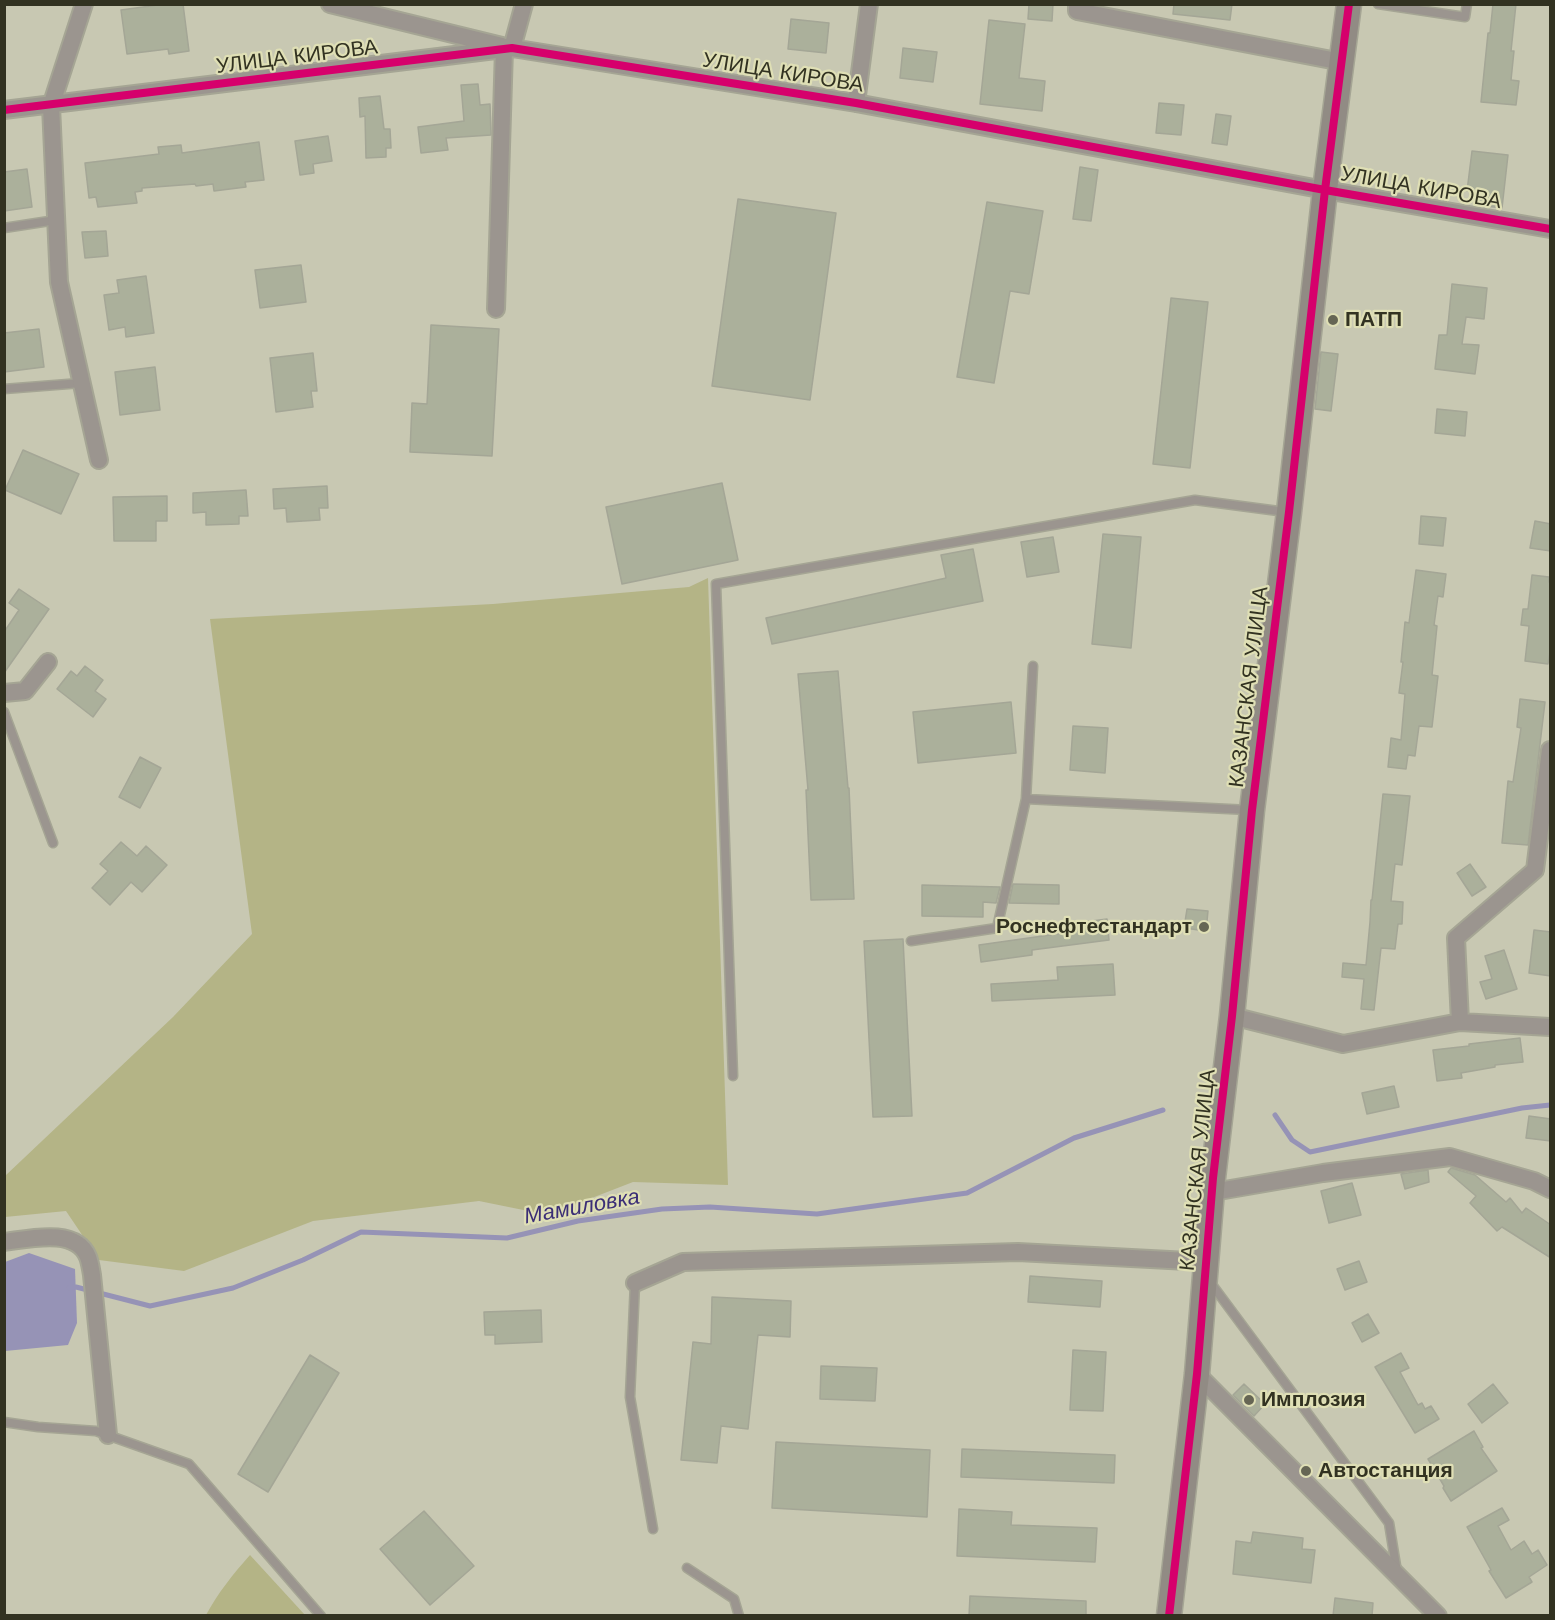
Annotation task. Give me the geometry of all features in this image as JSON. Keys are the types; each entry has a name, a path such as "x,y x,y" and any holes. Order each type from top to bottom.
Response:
{"street":[{"path":"84,4 51,106 59,282 99,460"},
{"path":"330,4 508,49"},
{"path":"496,309 508,49 524,4"},
{"path":"856,103 869,4"},
{"path":"1077,4 1077,11 1342,62"},
{"name":"КАЗАНСКАЯ УЛИЦА","path":"1169,1616 1197,1374 1213,1178 1232,1016 1252,810 1349,4"},
{"name":"УЛИЦА КИРОВА","path":"4,110 508,49 856,103 1325,190 1551,229"},
{"path":"4,693 25,691 48,662"},
{"path":"1460,1022 1456,938 1535,870 1551,750"},
{"path":"1232,1016 1343,1044 1460,1022 1551,1027"},
{"path":"1213,1192 1323,1173 1450,1157 1534,1181 1551,1189"},
{"path":"4,1242 55,1237 68,1239 78,1244 88,1255 108,1435"},
{"path":"635,1283 683,1262 1018,1252 1207,1269"},
{"path":"1197,1374 1438,1616"}],"lane":[{"path":"1378,4 1465,17 1467,4"},
{"path":"4,228 56,220"},
{"path":"4,388 81,382"},
{"path":"732,1076 716,584 1195,500 1289,512"},
{"path":"911,941 997,928 1026,799 1033,666"},
{"path":"4,712 52,843"},
{"path":"1026,799 1252,810"},
{"path":"1207,1269 1389,1523 1397,1575"},
{"path":"635,1283 630,1397 653,1529"},
{"path":"4,1422 96,1431 189,1464 321,1616"},
{"path":"687,1568 734,1599 739,1616"}],"green space":[{"path":"708,578 728,1185 633,1182 548,1215 479,1201 313,1221 184,1271 99,1260 66,1211 5,1217 5,1176 173,1017 252,934 210,619 493,604 689,587"},
{"path":"250,1555 305,1615 206,1615 226,1584"}],"shaded area":[{"path":"29,1253 75,1269 77,1323 68,1345 5,1351 5,1262"}],"building":[{"path":"183,4 189,51 169,54 168,49 127,54 121,10"},
{"path":"1029,4 1053,4 1052,21 1028,19"},
{"path":"1174,4 1232,4 1230,20 1173,14"},
{"path":"1493,4 1516,4 1511,51 1514,51 1511,80 1519,81 1516,105 1481,102"},
{"path":"791,19 829,23 826,53 788,49"},
{"path":"989,20 1025,24 1019,78 1045,81 1042,111 980,104"},
{"path":"903,48 937,52 933,82 900,78"},
{"path":"478,84 480,105 490,104 491,135 446,138 448,150 421,153 418,127 464,121 461,85"},
{"path":"380,96 384,129 390,129 391,148 386,148 386,157 366,158 365,116 360,117 359,98"},
{"path":"1159,103 1184,105 1181,135 1156,133"},
{"path":"1216,114 1231,116 1227,145 1212,143"},
{"path":"328,136 332,161 313,164 314,173 300,175 295,141"},
{"path":"259,142 264,180 245,182 246,187 214,191 213,184 142,188 142,191 135,192 137,203 98,207 96,197 89,198 85,163 159,154 158,147 181,145 182,153"},
{"path":"1472,151 1508,155 1502,208 1477,205 1478,192 1467,191"},
{"path":"1080,167 1098,170 1091,221 1073,219"},
{"path":"27,169 32,207 4,211 4,172"},
{"path":"738,199 836,213 810,400 712,386"},
{"path":"987,202 1043,211 1029,294 1010,291 994,383 957,377"},
{"path":"106,231 108,256 85,258 82,232"},
{"path":"301,265 306,302 260,308 255,270"},
{"path":"146,276 154,333 126,337 125,327 109,330 104,295 119,293 117,280"},
{"path":"1452,284 1487,288 1484,319 1466,317 1462,344 1479,345 1475,374 1435,369 1439,335 1447,335"},
{"path":"1171,298 1208,302 1190,468 1153,464"},
{"path":"431,325 499,329 492,456 410,452 412,403 427,404"},
{"path":"39,329 44,367 4,372 4,333"},
{"path":"1321,352 1338,354 1331,411 1315,409"},
{"path":"313,353 317,391 311,391 313,407 276,412 270,358"},
{"path":"155,367 160,410 120,415 115,372"},
{"path":"1437,409 1467,412 1465,436 1435,433"},
{"path":"23,450 79,474 61,514 5,490"},
{"path":"722,483 738,560 622,584 606,507"},
{"path":"327,486 328,508 319,508 320,520 287,522 286,508 274,509 273,489"},
{"path":"246,490 248,516 239,516 239,524 206,525 206,512 193,513 193,493"},
{"path":"167,496 167,521 156,521 156,541 114,541 113,497"},
{"path":"1421,516 1446,518 1443,546 1419,544"},
{"path":"1535,521 1551,524 1551,551 1530,548"},
{"path":"1103,534 1141,537 1131,648 1092,644"},
{"path":"1053,537 1059,572 1027,577 1021,542"},
{"path":"973,549 983,601 772,644 766,618 946,578 941,555"},
{"path":"1416,570 1446,574 1443,597 1438,596 1434,625 1437,626 1432,675 1438,676 1432,727 1419,726 1415,756 1408,755 1406,769 1388,767 1391,738 1401,740 1405,694 1399,693 1403,662 1401,662 1405,622 1409,623"},
{"path":"1532,575 1549,577 1549,582 1551,582 1551,646 1548,664 1525,661 1529,626 1521,625 1523,609 1528,609"},
{"path":"19,589 49,609 4,673 4,632 19,610 9,603"},
{"path":"85,666 103,680 95,691 106,699 93,717 57,689 71,671 77,676"},
{"path":"838,671 849,788 854,899 811,900 806,790 808,790 798,674"},
{"path":"1520,699 1545,702 1528,845 1502,843 1508,781 1513,782 1521,728 1517,727"},
{"path":"1011,702 1016,753 918,763 913,712"},
{"path":"1073,726 1108,728 1105,773 1070,770"},
{"path":"140,757 161,768 140,808 119,797"},
{"path":"1383,794 1410,796 1402,865 1395,864 1391,901 1403,902 1402,924 1398,924 1395,949 1381,948 1374,1010 1361,1009 1364,979 1342,977 1343,963 1366,965"},
{"path":"121,842 137,856 146,846 167,865 142,892 131,882 110,905 92,888 108,871 100,864"},
{"path":"1470,864 1486,887 1472,896 1457,873"},
{"path":"1013,884 1059,885 1059,904 1009,903"},
{"path":"922,885 1000,887 996,903 983,902 983,917 922,916"},
{"path":"1187,909 1208,911 1206,931 1184,928"},
{"path":"1107,919 1109,940 1032,950 1032,955 981,962 979,945 1078,931 1077,923"},
{"path":"1534,930 1551,932 1551,976 1529,973"},
{"path":"903,939 912,1116 873,1117 864,941"},
{"path":"1504,950 1517,989 1486,999 1480,982 1492,979 1485,956"},
{"path":"1113,964 1115,995 992,1001 991,984 1058,980 1057,967"},
{"path":"1520,1038 1523,1062 1495,1065 1495,1067 1461,1073 1462,1078 1437,1081 1433,1050"},
{"path":"1394,1086 1399,1107 1367,1114 1362,1093"},
{"path":"1529,1116 1551,1119 1551,1141 1526,1138"},
{"path":"1451,1168 1475,1175 1506,1202 1510,1198 1522,1213 1526,1208 1551,1225 1551,1258 1502,1227 1497,1231 1470,1203 1476,1196 1448,1172"},
{"path":"1428,1170 1429,1182 1405,1189 1401,1174"},
{"path":"1352,1183 1361,1215 1329,1223 1321,1191"},
{"path":"1359,1261 1367,1282 1345,1290 1337,1269"},
{"path":"1030,1276 1102,1281 1100,1307 1028,1302"},
{"path":"712,1297 791,1301 790,1337 758,1335 748,1429 721,1426 717,1463 681,1460 693,1342 711,1344"},
{"path":"541,1310 542,1342 495,1344 495,1335 485,1335 484,1312"},
{"path":"1368,1314 1379,1333 1362,1342 1352,1323"},
{"path":"1073,1350 1106,1352 1103,1411 1070,1410"},
{"path":"1401,1353 1409,1368 1400,1372 1418,1405 1422,1403 1425,1409 1431,1406 1439,1419 1415,1433 1375,1367"},
{"path":"310,1355 339,1373 268,1492 238,1474"},
{"path":"821,1366 877,1368 875,1401 820,1399"},
{"name":"Имплозия","path":"1244,1384 1265,1404 1254,1416 1233,1395"},
{"path":"1493,1384 1508,1403 1482,1423 1468,1404"},
{"path":"1474,1431 1483,1447 1481,1448 1497,1471 1451,1501 1428,1459"},
{"path":"776,1442 930,1450 927,1517 772,1508"},
{"path":"962,1449 1115,1455 1114,1483 961,1477"},
{"path":"1502,1508 1509,1520 1498,1526 1511,1550 1524,1541 1532,1554 1538,1550 1547,1565 1529,1577 1532,1582 1506,1598 1489,1571 1491,1570 1467,1527"},
{"path":"959,1509 1012,1512 1011,1525 1097,1528 1095,1562 957,1556"},
{"path":"424,1511 474,1566 430,1605 380,1549"},
{"path":"1253,1532 1303,1538 1302,1549 1315,1550 1311,1583 1233,1574 1236,1541 1251,1543"},
{"path":"970,1596 1086,1601 1086,1616 969,1616"},
{"path":"1335,1598 1373,1603 1372,1616 1333,1616"}],"waterway":[{"path":"1275,1115 1292,1140 1310,1152 1522,1108 1550,1105"},
{"name":"Мамиловка","path":"69,1288 76,1287 150,1306 233,1288 303,1260 361,1232 507,1238 578,1221 662,1209 710,1207 817,1214 967,1193 1074,1138 1163,1110"}],"cycle path":[{"path":"1169,1616 1197,1374 1213,1178 1232,1016 1252,810 1349,4"},
{"path":"4,110 512,48 856,103 1325,190 1550,229"}],"place":[{"name":"ПАТП","path":"1333,320"},
{"name":"Роснефтестандарт","path":"1204,927"},
{"name":"Имплозия","path":"1249,1400"},
{"name":"Автостанция","path":"1306,1471"}]}
